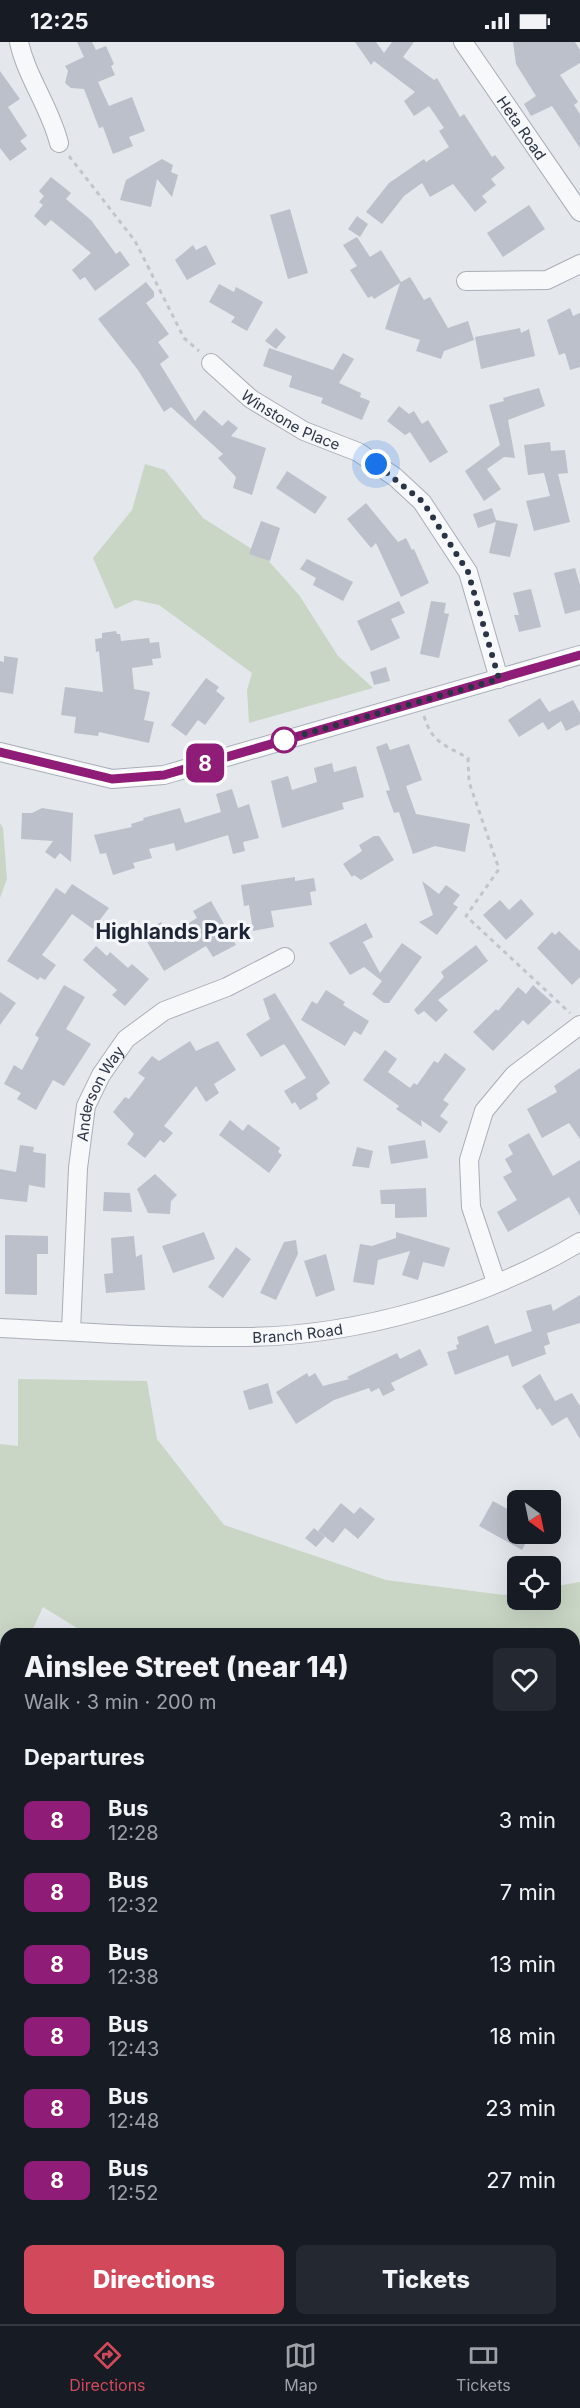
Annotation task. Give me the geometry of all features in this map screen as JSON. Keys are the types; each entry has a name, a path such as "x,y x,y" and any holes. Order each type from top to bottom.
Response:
{"street":[{"path":"19,42 25,68 54,123 59,143"},
{"name":"Heta Road","path":"463,42 580,212"},
{"path":"466,281 547,280 580,264"},
{"name":"Winstone Place","path":"211,363 251,399 304,431 358,452 394,477 423,502 468,572 499,679"},
{"path":"0,752 112,779 164,775 580,655"},
{"name":"Anderson Way","path":"71,1331 78,1168 86,1106 101,1075 126,1040 165,1011 227,987 285,957"},
{"path":"496,1282 471,1207 469,1160 484,1111 514,1075 576,1020"},
{"name":"Branch Road","path":"0,1328 247,1337 353,1327 442,1303 552,1259 580,1242"}],"path":[{"path":"59,143 135,241 184,338 211,363"},
{"path":"419,701 429,733 443,746 468,758 469,782 499,869 466,916 576,1020"}],"green space":[{"path":"145,464 165,470 203,518 266,558 299,595 338,656 373,688 249,723 247,690 252,673 159,605 135,600 115,609 93,558 132,510"},
{"path":"0,823 3,828 7,879 0,898"},
{"path":"18,1379 147,1381 157,1439 224,1525 386,1580 507,1594 507,1610 561,1610 561,1585 580,1582 580,1628 77,1628 43,1607 33,1628 0,1628 0,1444 18,1446"}],"building":[{"path":"77,42 92,42 96,50 106,46 114,64 111,66 115,75 98,82 109,106 132,97 145,131 129,137 133,146 113,154 103,127 99,128 84,89 71,88 65,83 68,71 65,66 84,57"},
{"path":"355,42 376,42 384,53 392,42 414,42 403,57 434,80 437,78 460,117 464,114 492,157 495,155 505,168 491,179 496,185 482,196 487,202 475,212 453,184 430,197 422,183 404,196 382,224 366,212 389,183 424,159 426,162 449,147 439,131 444,128 429,106 414,116 404,101 415,92 374,61 371,65"},
{"path":"513,42 575,42 580,50 580,63 560,75 578,102 574,105 580,114 580,148 552,106 531,116 524,104 536,96 516,64"},
{"path":"0,71 20,99 8,107 27,136 20,141 27,149 10,161 0,148"},
{"path":"162,159 173,165 171,172 178,175 172,197 157,179 151,207 120,200 126,180"},
{"path":"51,177 71,193 66,199 91,220 116,254 120,251 130,265 95,291 85,277 80,280 72,270 91,253 51,220 45,226 34,216 43,205 39,202 44,196 39,191"},
{"path":"529,205 545,229 503,257 487,233"},
{"path":"290,209 308,273 288,279 270,215"},
{"path":"357,216 368,224 360,237 348,229"},
{"path":"357,237 370,257 381,250 401,282 410,277 424,300 430,297 448,328 468,321 474,340 444,351 441,359 416,351 420,340 385,329 400,283 374,299 372,296 368,298 350,270 357,266 343,245"},
{"path":"193,245 196,250 206,245 216,264 187,280 175,260"},
{"path":"146,282 154,292 154,297 146,303 169,334 158,342 169,357 160,364 195,421 204,410 222,426 228,420 238,428 231,436 266,448 252,495 233,488 236,477 218,458 223,454 171,407 164,412 138,370 98,319"},
{"path":"219,284 234,292 236,287 263,302 247,331 231,322 235,317 209,302"},
{"path":"570,308 573,316 580,313 580,367 570,370 565,353 559,355 547,320"},
{"path":"276,328 286,337 276,349 265,341"},
{"path":"520,328 521,333 529,329 535,356 481,369 475,337"},
{"path":"269,348 333,370 343,353 354,359 339,383 361,393 360,397 370,401 362,420 321,403 323,398 289,387 292,376 263,366"},
{"path":"539,388 545,406 508,420 515,458 504,457 487,469 501,489 484,501 465,471 500,445 489,405 504,401 503,398"},
{"path":"399,406 409,414 414,411 422,424 428,420 448,452 430,463 410,432 405,435 387,421"},
{"path":"550,442 551,451 565,450 568,473 558,474 570,522 534,531 526,501 550,496 544,473 528,475 524,445"},
{"path":"287,471 327,497 315,514 276,488"},
{"path":"366,503 398,542 406,538 412,550 414,549 429,583 401,597 376,543 371,548 347,519"},
{"path":"492,508 496,520 518,524 510,557 489,553 496,522 478,528 473,514"},
{"path":"261,521 280,528 270,561 249,554"},
{"path":"307,559 353,582 343,601 313,585 316,578 300,569"},
{"path":"575,568 580,585 580,610 565,614 554,573"},
{"path":"531,589 541,627 519,632 514,615 519,615 513,593"},
{"path":"399,601 405,613 391,619 400,638 371,651 357,621"},
{"path":"431,601 446,603 444,613 449,614 439,658 420,654"},
{"path":"116,631 120,634 121,641 149,638 150,643 159,642 161,658 152,659 153,665 132,668 134,689 150,692 144,720 154,722 149,743 99,732 98,736 74,733 76,717 61,715 65,687 103,692 99,651 96,652 95,639 102,638 102,633"},
{"path":"4,656 18,658 13,694 0,692 0,661 4,662"},
{"path":"386,667 390,681 374,685 370,672"},
{"path":"206,678 219,687 216,691 225,698 205,725 198,720 186,736 171,725"},
{"path":"540,698 549,712 573,700 580,713 580,724 566,731 561,721 548,730 543,722 519,737 508,720"},
{"path":"387,743 390,750 409,744 422,780 406,786 416,814 470,824 465,852 435,846 413,854 399,812 394,813 386,791 390,790 376,747"},
{"path":"332,763 334,772 356,766 364,797 342,803 344,809 282,828 271,781 288,776 292,790 317,782 314,768"},
{"path":"232,789 238,808 249,804 259,838 243,842 245,851 233,854 228,835 176,851 174,843 149,849 152,858 133,863 135,868 113,875 106,853 100,854 94,835 132,827 131,824 144,820 143,818 180,808 185,823 221,812 216,794"},
{"path":"42,808 73,813 71,862 60,853 55,859 45,852 53,841 21,839 22,813 32,813"},
{"path":"374,836 379,836 394,860 361,880 354,875 352,877 343,864 362,851 359,845"},
{"path":"295,877 295,881 314,878 316,891 310,892 312,905 271,911 274,927 253,931 249,905 244,906 241,885"},
{"path":"422,881 439,894 446,885 460,895 453,904 458,907 437,935 419,922 433,915"},
{"path":"72,884 109,908 93,929 72,914 42,955 56,965 45,980 40,977 38,980 7,961 56,888 65,894"},
{"path":"521,899 534,914 506,940 483,915 500,900 509,910"},
{"path":"211,901 236,945 213,957 206,946 164,971 142,933 161,922 168,935 197,918 193,911"},
{"path":"366,923 373,937 363,942 380,973 402,943 422,957 389,1003 384,1003 372,994 382,981 364,967 350,975 329,943"},
{"path":"559,931 580,951 580,977 572,985 537,948 552,932 555,935"},
{"path":"476,945 488,961 438,1000 448,1010 436,1022 424,1011 418,1015 414,1010 444,977 441,972"},
{"path":"96,946 107,956 110,952 128,968 132,964 149,979 125,1006 112,995 117,990 83,960"},
{"path":"64,985 85,997 66,1029 91,1044 64,1086 53,1080 36,1110 17,1099 21,1093 4,1084 14,1065 22,1070 39,1038 35,1035"},
{"path":"533,985 552,1002 528,1025 523,1020 493,1051 473,1032 496,1009 498,1011 518,987 526,994"},
{"path":"326,990 345,1002 343,1005 369,1021 361,1035 354,1031 345,1046 301,1020 312,1001 317,1004"},
{"path":"0,992 16,1003 0,1025"},
{"path":"275,993 330,1083 316,1094 318,1099 300,1110 295,1102 292,1104 284,1091 306,1078 287,1048 284,1044 261,1057 246,1034 270,1019 263,999"},
{"path":"190,1041 196,1051 218,1041 236,1070 214,1084 219,1093 206,1102 196,1086 164,1126 173,1133 164,1143 160,1140 145,1158 127,1144 134,1134 113,1112 125,1097 129,1099 145,1078 138,1073 152,1056 159,1061"},
{"path":"385,1050 397,1059 388,1072 410,1088 414,1083 417,1085 434,1061 438,1063 445,1053 466,1069 443,1100 449,1104 440,1116 448,1122 440,1133 421,1120 422,1127 396,1109 399,1106 363,1080"},
{"path":"580,1068 580,1139 569,1123 542,1138 527,1109 557,1092 554,1086"},
{"path":"230,1120 243,1131 248,1124 280,1148 278,1152 282,1155 269,1173 219,1135"},
{"path":"529,1133 553,1176 580,1160 580,1216 569,1197 508,1232 497,1212 517,1200 503,1177 512,1172 505,1159 513,1154 508,1145"},
{"path":"425,1140 428,1158 391,1164 388,1146"},
{"path":"20,1145 34,1147 33,1152 46,1154 45,1188 29,1185 27,1202 0,1199 0,1169 16,1172"},
{"path":"357,1147 373,1151 369,1168 352,1166"},
{"path":"155,1174 177,1195 171,1201 170,1214 148,1213 137,1189"},
{"path":"426,1188 427,1217 395,1218 395,1204 381,1204 380,1190"},
{"path":"104,1192 130,1193 132,1212 103,1211"},
{"path":"204,1232 215,1259 173,1273 162,1246"},
{"path":"396,1232 450,1248 444,1267 423,1262 418,1280 402,1275 410,1251 378,1260 374,1285 353,1282 360,1244 372,1246 396,1238"},
{"path":"5,1235 48,1236 48,1254 37,1254 37,1295 5,1294"},
{"path":"134,1236 136,1257 142,1254 145,1290 106,1293 104,1274 113,1273 111,1238"},
{"path":"296,1240 298,1254 276,1300 260,1293 284,1242"},
{"path":"236,1247 251,1259 223,1298 208,1287"},
{"path":"326,1254 335,1290 316,1297 304,1261"},
{"path":"580,1295 580,1323 547,1333 550,1344 544,1346 546,1354 512,1367 508,1355 455,1375 447,1352 457,1349 456,1345 459,1344 457,1337 488,1325 495,1344 532,1331 526,1311 551,1304 553,1311"},
{"path":"420,1349 428,1365 391,1383 395,1390 383,1396 379,1388 371,1392 369,1388 334,1400 296,1424 276,1392 307,1373 309,1377 315,1373 323,1386 349,1379 347,1377 397,1353 400,1359"},
{"path":"540,1374 555,1401 572,1393 580,1406 580,1439 567,1417 552,1426 540,1408 537,1410 522,1386"},
{"path":"268,1383 273,1403 249,1410 243,1391"},
{"path":"493,1501 507,1509 507,1542 479,1526"},
{"path":"341,1503 354,1514 360,1507 375,1519 358,1539 345,1528 333,1543 318,1531"},
{"path":"314,1528 325,1537 316,1547 305,1538"},
{"path":"511,1544 525,1544 522,1550"}],"bus line":[{"name":"8","path":"0,752 112,779 164,775 580,655"}],"district":[{"name":"Highlands Park","path":"173,931"}],"route":[{"path":"284,740 499,679 468,572 423,502 376,464"}]}
